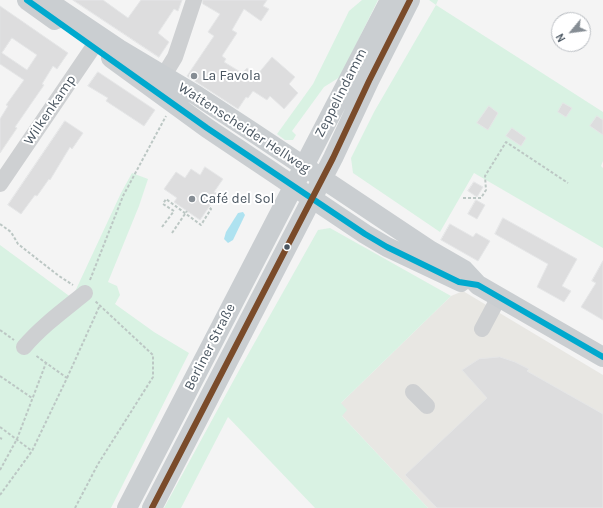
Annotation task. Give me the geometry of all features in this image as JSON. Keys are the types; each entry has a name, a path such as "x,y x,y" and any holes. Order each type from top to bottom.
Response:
{"main road":[{"name":"Wattenscheider Hellweg","path":"27,0 97,41"},
{"name":"Wattenscheider Hellweg","path":"46,0 97,41 159,84 196,95 431,251 464,270 478,285 603,357"},
{"name":"Zeppelindamm","path":"293,186 390,0"},
{"name":"Zeppelindamm","path":"312,199 410,0"},
{"name":"Wattenscheider Hellweg","path":"159,84 172,104 364,234 387,247 459,282 478,285"},
{"name":"Berliner Straße","path":"127,508 293,186"},
{"name":"Berliner Straße","path":"152,508 312,199"}],"street":[{"path":"159,84 175,57 194,0"},
{"name":"Wilkenkamp","path":"0,184 97,41"},
{"path":"24,347 63,310 85,293"},
{"path":"482,329 499,297"},
{"path":"413,392 426,406"}],"path":[{"path":"85,293 123,196 172,104"},
{"path":"463,198 481,198 486,190 485,176 506,142 568,183"},
{"path":"162,227 174,211 163,204 166,199 186,212 201,225 212,209 209,207"},
{"path":"172,233 186,212"},
{"path":"0,224 11,232 18,244 59,276 100,305 153,355 152,377 98,464 76,508"},
{"path":"0,495 32,450 100,305"},
{"path":"0,330 67,378"},
{"path":"0,470 17,439 46,363"},
{"path":"0,376 32,399"},
{"path":"0,427 32,450"}],"shaded area":[{"path":"463,291 603,375 603,508 428,508 342,416 341,403 451,296"}],"green space":[{"path":"362,0 378,0 340,77 324,87 292,131 296,135 293,140 285,140 277,134 313,84 349,11"},
{"path":"429,0 438,0 436,5"},
{"path":"436,5 603,112 603,161 601,166 603,168 603,248 474,173 440,232 353,173 351,158 374,112"},
{"path":"132,173 148,179 139,206 108,282 117,286 120,295 115,304 154,332 189,353 111,508 0,508 0,245 72,298 121,193"},
{"path":"330,228 451,296 341,403 347,410 342,416 428,508 315,508 228,417 181,508 164,508 318,230"}],"water":[{"path":"243,212 245,215 233,240 228,243 224,239 226,232 238,213"}],"building":[{"path":"73,0 103,0 128,18 141,0 182,0 178,11 174,9 158,33 169,42 159,57"},
{"path":"203,0 267,0 263,6 269,9 261,21 244,9 232,30 237,33 222,56 226,59 224,62 242,73 247,68 257,75 272,57 295,77 289,84 298,93 284,109 270,96 267,100 253,91 248,98 246,97 238,109 187,76 214,36 208,32 220,14 203,4"},
{"path":"0,6 68,53 57,69 53,66 42,84 44,85 15,127 17,128 0,153 0,119 8,106 6,105 24,80 0,64","holes":["12,38 37,55 27,70 2,53"]},
{"path":"98,72 155,110 144,126 106,101 108,98 88,86"},
{"path":"563,103 572,108 566,117 558,112"},
{"path":"489,106 498,113 488,130 477,123"},
{"path":"597,116 603,120 603,135 590,126"},
{"path":"65,121 83,133 72,149 70,147 50,180 49,179 37,196 35,195 21,214 8,205"},
{"path":"512,128 526,138 521,146 506,136"},
{"path":"205,167 223,179 214,192 218,194 200,220 174,202 177,198 164,189 176,172 185,178 191,169 200,175"},
{"path":"474,182 483,187 477,197 468,191"},
{"path":"476,200 485,205 477,219 468,214"},
{"path":"503,218 577,259 562,286 571,291 564,302 537,287 548,264 495,234"},
{"path":"450,224 473,237 476,233 490,241 478,261 441,240"},
{"path":"603,261 603,320 581,307 596,283 592,281"},
{"path":"500,357 529,369 527,371 603,414 603,508 437,508 405,475 487,398 462,370 479,359"}],"transit line":[{"path":"27,0 207,128 365,234 387,247 459,282 478,285 603,357"},
{"path":"152,508 333,158 369,81 410,0"}],"place":[{"name":"La Favola","path":"194,76"},
{"name":"Café del Sol","path":"192,199"}]}
